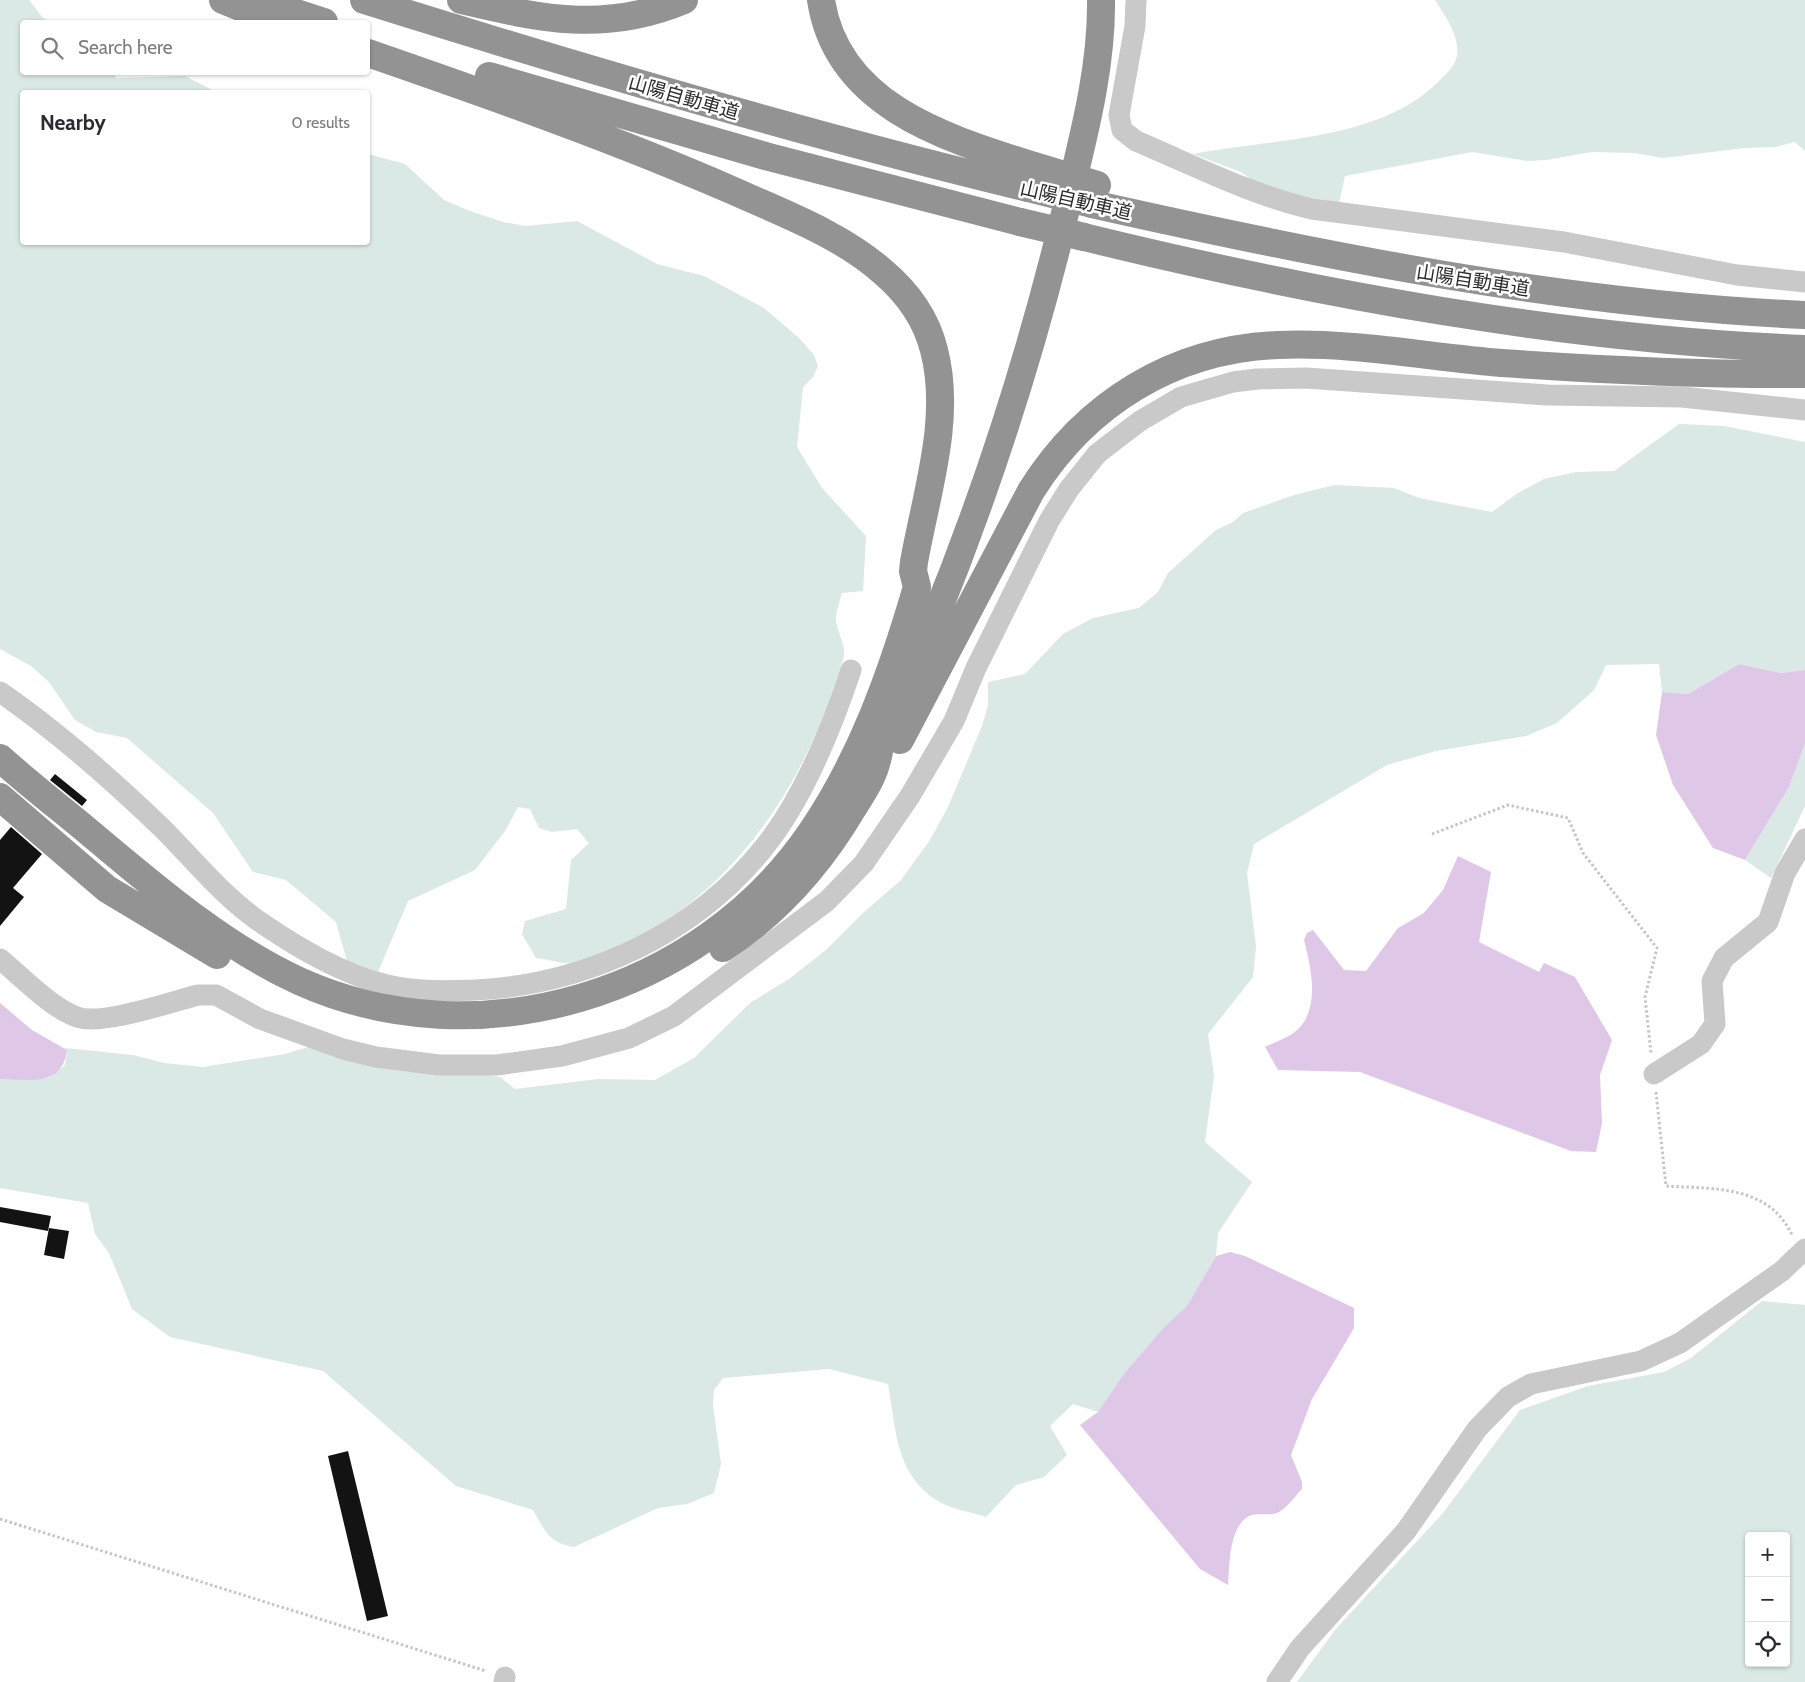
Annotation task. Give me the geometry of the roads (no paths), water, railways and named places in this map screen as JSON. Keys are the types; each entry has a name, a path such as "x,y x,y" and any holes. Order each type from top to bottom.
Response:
{"highway":[{"path":"223,0 276,20"},
{"path":"256,0 318,20"},
{"name":"山陽自動車道","path":"364,0 538,55 702,103 1031,177 1268,243 1424,273 1597,298 1742,311 1805,314"},
{"path":"461,0 526,16 578,21 611,20 638,15 684,0"},
{"path":"821,0 828,29 836,48 858,77 881,98 911,119 1031,177"},
{"path":"0,758 127,864 204,924 243,951 300,981 365,1003 416,1013 479,1015 543,1007 620,985 671,961 726,924 775,879 824,813 856,752 888,676 917,587 930,575 945,543 973,467 1011,347 1062,149 1079,61 1083,0"},
{"path":"0,797 107,889 192,938 232,966 287,996 338,1014 395,1028 438,1032 485,1032 546,1025 600,1012 671,981 725,947 781,902 819,861 845,823 877,765 880,745 926,639 974,514 1028,352 1056,252 1091,96 1099,50 1101,0"},
{"name":"山陽自動車道","path":"370,38 478,73 834,175 1020,222 1273,279 1452,312 1614,335 1805,350"},
{"path":"370,54 542,113 736,192 841,243 873,263 898,285 912,303 925,326 934,349 939,386 937,439 913,571 917,587"},
{"path":"877,765 894,752 1031,491 1054,457 1083,425 1110,402 1140,383 1171,369 1206,357 1241,350 1298,345 1355,348 1436,357 1580,368 1661,372 1805,374"}],"street":[{"path":"1136,0 1135,26 1119,115 1119,125 1126,135 1136,141 1199,168 1286,203 1312,209 1564,242 1737,275 1805,282"},
{"path":"0,959 54,1004 83,1019 110,1018 198,995 210,994 260,1019 328,1045 376,1057 426,1064 454,1066 513,1064 609,1045 674,1016 698,999 826,901 864,862 910,796 954,721 980,659 1049,521 1068,489 1097,454 1140,421 1172,402 1233,382 1286,378 1547,395 1682,397 1805,410"},
{"path":"0,692 82,755 160,827 238,906 261,923 315,956 378,982 410,989 457,991 523,985 593,967 635,950 701,909 748,866 774,834 818,753 850,670"},
{"path":"1654,1074 1701,1044 1714,1024 1712,981 1724,958 1768,922 1785,873 1805,839"},
{"path":"1277,1682 1300,1648 1406,1531 1477,1429 1508,1397 1531,1384 1641,1361 1680,1343 1782,1271 1802,1252"}]}
